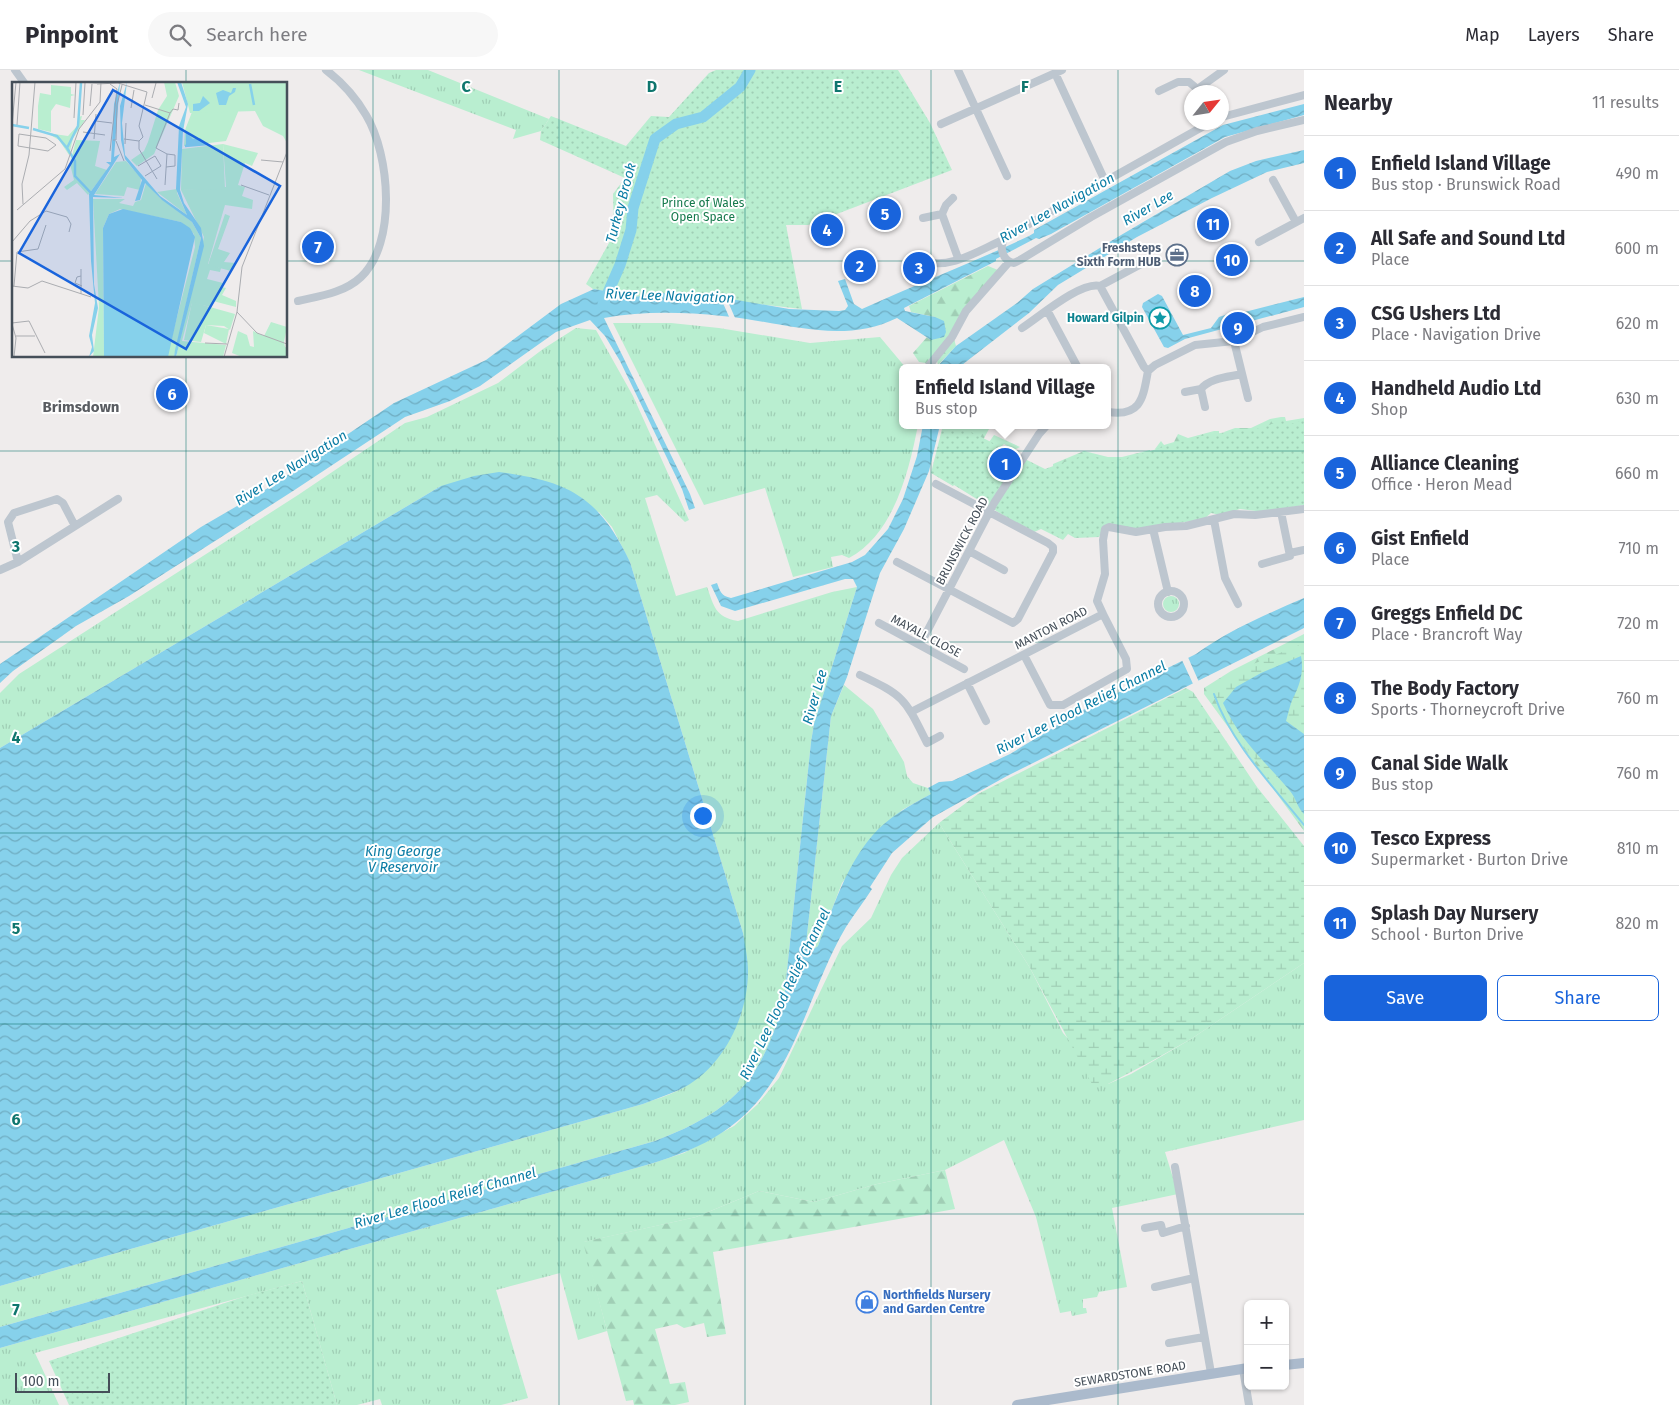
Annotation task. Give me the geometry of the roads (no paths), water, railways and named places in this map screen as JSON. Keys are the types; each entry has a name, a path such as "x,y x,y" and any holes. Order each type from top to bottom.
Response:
{"main road":[{"path":"1289,1365 1304,1363"},
{"name":"SEWARDSTONE ROAD","path":"1017,1405 1114,1384 1244,1369"}],"street":[{"path":"15,70 24,82"},
{"path":"298,301 336,292 355,282 372,265 384,235 384,176 374,133 366,114 347,88 326,70"},
{"path":"958,70 1007,176"},
{"path":"1206,85 1224,70"},
{"path":"941,124 1058,72 1105,181"},
{"path":"1159,91 1178,82 1189,82 1193,85"},
{"path":"1229,115 1304,95"},
{"path":"1005,255 1020,260 1091,217 1226,142 1257,131 1304,120"},
{"path":"924,261 936,265 1003,240 1197,130"},
{"path":"1273,180 1296,222"},
{"path":"953,198 946,205 942,214 958,258"},
{"path":"923,218 942,214"},
{"path":"1260,242 1304,218"},
{"path":"930,364 952,337 966,311 1005,255 1003,240"},
{"path":"1022,328 1046,310 1092,286 1100,286 1145,262"},
{"path":"1100,286 1144,367 1148,371"},
{"path":"1046,310 1076,364"},
{"path":"1111,412 1125,412 1140,402 1146,392 1148,371 1155,365 1194,345 1234,341 1263,327 1304,317"},
{"path":"1234,341 1248,398"},
{"path":"1205,408 1201,389 1204,384 1242,374"},
{"path":"1185,392 1201,389"},
{"name":"BRUNSWICK ROAD","path":"920,645 990,510 1043,429"},
{"path":"897,562 1007,621 1016,623 1051,556 1053,547 1048,543 990,510 936,484"},
{"path":"18,562 8,522 14,513 57,499 63,503 75,526"},
{"path":"0,570 18,562 118,499"},
{"name":"MANTON ROAD","path":"911,712 1103,614 1098,601 1105,574 1103,540 1105,529 1114,528 1129,532 1186,526 1234,514 1255,515 1304,509"},
{"path":"1281,512 1290,553"},
{"path":"1214,520 1226,578 1238,604"},
{"path":"1153,529 1168,592"},
{"path":"1262,564 1290,556 1290,553 1304,550"},
{"path":"969,551 1004,570"},
{"path":"1168,592 1179,594 1184,601 1183,609 1175,620 1163,614 1159,607 1159,599 1168,592"},
{"path":"1024,655 1050,705 1063,705 1127,669 1126,659 1103,614"},
{"name":"MAYALL CLOSE","path":"878,623 964,669"},
{"path":"860,676 892,690 900,696 911,712 927,743 940,736"},
{"path":"967,683 986,721"},
{"path":"1176,1167 1211,1373"},
{"path":"1145,1228 1161,1225 1163,1233 1186,1226"},
{"path":"1155,1287 1194,1278"},
{"path":"1169,1343 1204,1337"},
{"path":"1248,1390 1249,1405"}],"water":[{"name":"River Lee Navigation","path":"1304,104 1304,115 1225,137 1051,234 1039,239 1036,238 996,259 996,261 904,308 905,311 935,317 944,321 946,332 944,337 931,340 897,318 876,326 832,331 722,316 692,314 648,313 604,318 690,494 695,508 689,510 682,489 620,361 605,336 590,320 556,332 480,386 450,401 405,417 129,596 76,626 13,671 0,683 0,664 201,527 268,488 394,403 486,360 561,304 594,289 617,293 627,298 661,293 708,295 789,309 839,311 845,310 848,306 838,281 845,279 854,304 862,309 1029,236 1034,233 1034,230 1214,130 1229,130 1229,123"},
{"path":"1304,150 1304,163 1267,172 1212,198 1137,237 1058,285 1029,313 963,364 940,364 956,346 1017,303 1033,289 1230,171 1256,161"},
{"path":"1158,294 1162,296 1183,335 1211,328 1219,317 1228,314 1229,316 1304,297 1304,307 1185,339 1168,348 1164,347 1142,307 1143,303"},
{"name":"River Lee Flood Relief Channel","path":"922,429 939,429 929,471 904,529 880,573 847,677 831,716 806,944 809,948 814,949 818,946 847,875 863,848 878,829 907,807 931,794 928,788 939,782 952,781 1010,754 1079,712 1196,654 1248,623 1304,598 1304,628 1007,776 933,817 892,853 870,887 872,889 846,927 832,954 783,1064 767,1089 747,1112 723,1132 697,1147 650,1164 0,1348 0,1327 655,1141 705,1118 725,1104 741,1089 754,1072 766,1051 784,999 814,724 857,587 853,579 845,579 735,611 721,606 711,585 717,583 720,591 731,598 852,562 865,555 888,529 903,499 917,456"},
{"name":"King George V Reservoir","path":"499,472 545,481 563,487 579,496 593,507 606,522 630,562 743,933 748,966 747,988 738,1024 730,1040 720,1056 694,1081 679,1090 643,1104 0,1286 0,748 441,486 474,476"},
{"path":"1301,656 1301,678 1286,721 1304,734 1304,814 1290,791 1253,750 1237,728 1223,703 1236,687 1261,673"}],"waterway":[{"name":"Turkey Brook","path":"603,304 620,265 631,230 633,208 655,139 676,124 703,117 740,87 750,70"},
{"path":"1214,694 1231,730 1253,763 1304,825"}],"place":[{"name":"Alliance Cleaning","path":"885,214"},
{"name":"Splash Day Nursery","path":"1213,224"},
{"name":"Handheld Audio Ltd","path":"827,230"},
{"name":"Greggs Enfield DC","path":"318,247"},
{"name":"Freshsteps Sixth Form HUB","path":"1177,255"},
{"name":"Tesco Express","path":"1232,260"},
{"name":"All Safe and Sound Ltd","path":"860,266"},
{"name":"CSG Ushers Ltd","path":"919,268"},
{"name":"The Body Factory","path":"1195,291"},
{"name":"Howard Gilpin","path":"1160,318"},
{"name":"Canal Side Walk","path":"1238,328"},
{"name":"Gist Enfield","path":"172,394"},
{"name":"Enfield Island Village","path":"1005,464"},
{"name":"Northfields Nursery and Garden Centre","path":"867,1302"}],"district":[{"name":"Brimsdown","path":"81,407"}],"park label":[{"name":"Prince of Wales Open Space","path":"703,210"}],"water label":[{"name":"River Lee","path":"1148,208"},
{"name":"River Lee","path":"815,697"}]}
